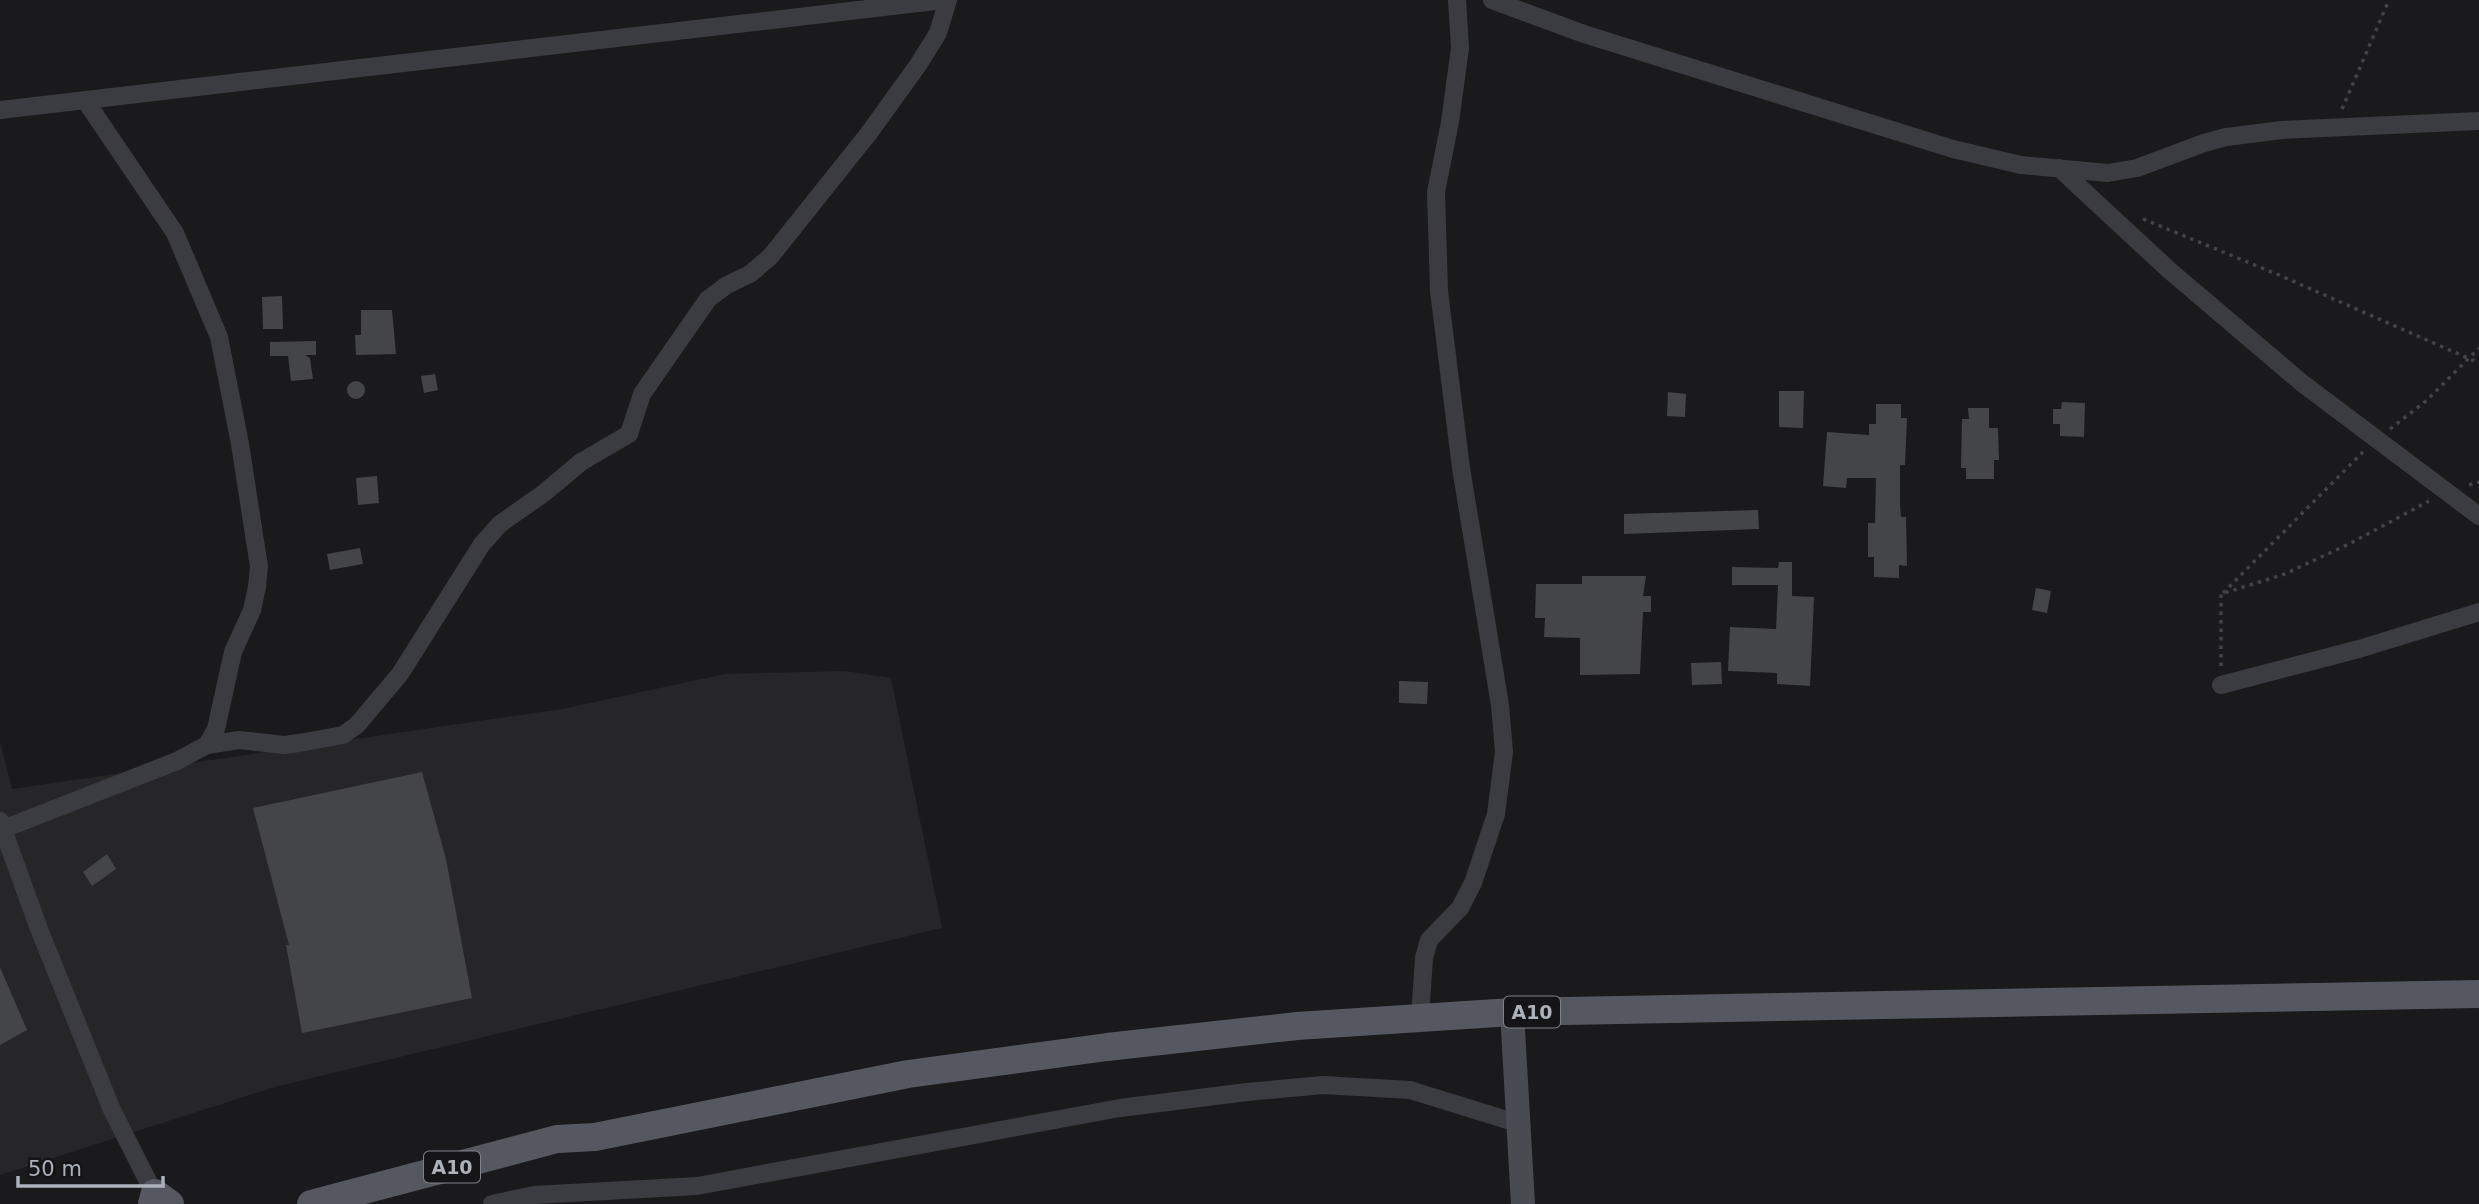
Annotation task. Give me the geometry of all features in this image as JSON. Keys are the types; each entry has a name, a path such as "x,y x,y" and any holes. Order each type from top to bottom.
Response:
{"main road":[{"name":"A10","path":"311,1204 557,1139 595,1137 908,1074 1009,1059 1297,1026 1512,1012 2479,994"},
{"name":"A10","path":"377,1204 573,1150 595,1137"}],"street":[{"path":"0,110 946,0 938,33 869,133 770,257 750,274 727,285 708,299 642,394 629,434 581,462 500,524 482,544 400,674 357,725 343,735 299,743 284,745 239,740 207,745 177,761 1,825 39,929 112,1110 159,1201"},
{"path":"1420,1017 1424,958 1429,940 1460,908 1478,873 1496,814 1504,752 1500,705 1461,468 1439,291 1436,192 1450,122 1460,48 1457,0"},
{"path":"1492,0 1584,34 1953,149 2021,165 2108,173 2137,168 2226,137 2282,130 2479,121"},
{"path":"85,100 175,233 219,337 240,444 259,566 257,587 252,610 233,652 216,729 207,745"},
{"path":"2059,168 2169,270 2292,374 2479,516"},
{"path":"2221,685 2359,649 2479,612"},
{"path":"1512,1012 1523,1204"},
{"path":"492,1204 534,1195 697,1186 1119,1108 1323,1085 1410,1090 1520,1124"}],"path":[{"path":"2335,127 2389,0"},
{"path":"2141,219 2279,275 2479,363"},
{"path":"2221,685 2221,594 2376,439 2426,401 2479,348"},
{"path":"2221,594 2284,574 2351,543 2446,492 2479,482"}],"shaded area":[{"path":"845,671 891,678 942,928 278,1086 0,1175 0,742 12,789 562,709 725,674"}],"building":[{"path":"282,296 283,329 263,329 262,297"},
{"path":"361,310 392,310 396,354 356,355 355,335 361,335"},
{"path":"316,341 316,355 305,355 310,358 313,379 291,381 288,356 270,356 270,342"},
{"path":"435,374 438,390 424,393 421,376"},
{"path":"356,381 362,384 365,390 362,396 356,399 350,396 347,390 350,384"},
{"path":"1779,391 1804,391 1803,428 1779,427"},
{"path":"1668,392 1686,394 1685,417 1667,416"},
{"path":"2062,402 2085,403 2084,437 2060,436 2060,424 2053,424 2053,409 2061,409"},
{"path":"1876,404 1901,404 1901,418 1907,418 1905,465 1900,465 1900,505 1901,517 1906,517 1907,566 1899,565 1899,578 1874,577 1874,557 1868,557 1868,523 1875,523 1876,478 1847,478 1846,488 1823,486 1827,432 1869,435 1869,424 1876,424"},
{"path":"1968,408 1989,408 1989,428 1998,428 1999,460 1994,460 1994,479 1966,479 1966,468 1961,468 1962,419 1969,419"},
{"path":"377,476 379,503 358,505 356,478"},
{"path":"1758,510 1759,529 1624,534 1624,514"},
{"path":"360,548 363,564 330,570 327,554"},
{"path":"1779,562 1792,562 1792,596 1814,597 1810,686 1777,684 1777,673 1728,671 1730,627 1776,629 1778,585 1732,585 1732,567 1778,568"},
{"path":"1582,576 1646,576 1643,596 1651,596 1651,612 1643,612 1640,674 1580,675 1580,638 1544,637 1545,618 1535,618 1536,584 1582,584"},
{"path":"2036,588 2051,591 2047,613 2032,610"},
{"path":"1721,662 1722,684 1692,685 1691,663"},
{"path":"1399,681 1428,682 1427,704 1399,703"},
{"path":"422,772 446,859 472,998 302,1033 286,945 289,945 253,808"},
{"path":"107,854 116,869 92,886 83,872"},
{"path":"0,967 27,1030 0,1045"}]}
